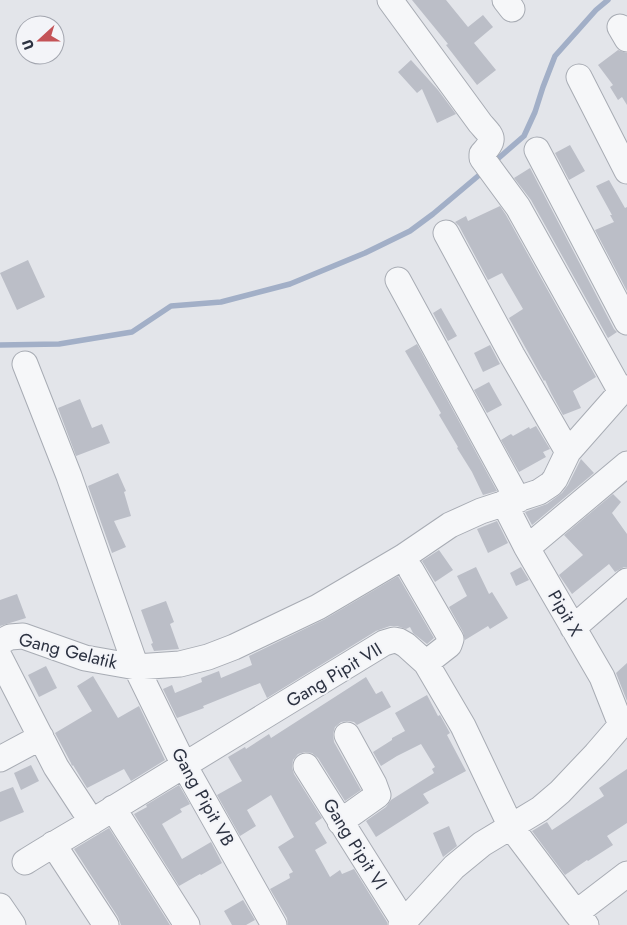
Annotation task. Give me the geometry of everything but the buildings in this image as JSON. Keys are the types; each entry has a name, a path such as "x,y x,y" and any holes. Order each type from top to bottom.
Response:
{"street":[{"path":"390,0 492,138 492,142 482,156 484,160 518,207 624,390"},
{"path":"579,77 627,170"},
{"path":"537,150 627,322"},
{"path":"446,233 512,355 568,452"},
{"name":"Pipit X","path":"398,280 511,501 527,548 602,677 624,723"},
{"name":"Gang Pipit VB","path":"25,364 69,476 136,667 184,765 274,925"},
{"name":"Gang Gelatik","path":"0,642 10,637 23,636 84,658 136,667 180,664 208,657 234,647 318,607 403,557 450,525 481,511 539,492 551,484 568,452 624,390"},
{"path":"527,548 627,464"},
{"path":"411,570 451,639 449,645 426,663"},
{"path":"573,628 627,581"},
{"name":"Gang Pipit VII","path":"25,862 384,643 394,640 406,644 426,663 463,726 511,827 581,919"},
{"path":"0,658 56,766 92,822"},
{"path":"402,923 454,867 482,844 540,808 560,792 624,723"},
{"path":"340,822 378,795 347,735"},
{"path":"0,759 41,737"},
{"name":"Gang Pipit VI","path":"306,766 402,923"},
{"path":"113,808 187,925"},
{"path":"53,844 106,925"},
{"path":"581,919 627,874"},
{"path":"0,906 13,925"}],"waterway":[{"path":"493,163 524,136 535,112 555,56 596,10 608,0"},
{"path":"0,345 59,344 132,332 171,306 221,302 290,284 365,253 410,231 484,171"}]}
